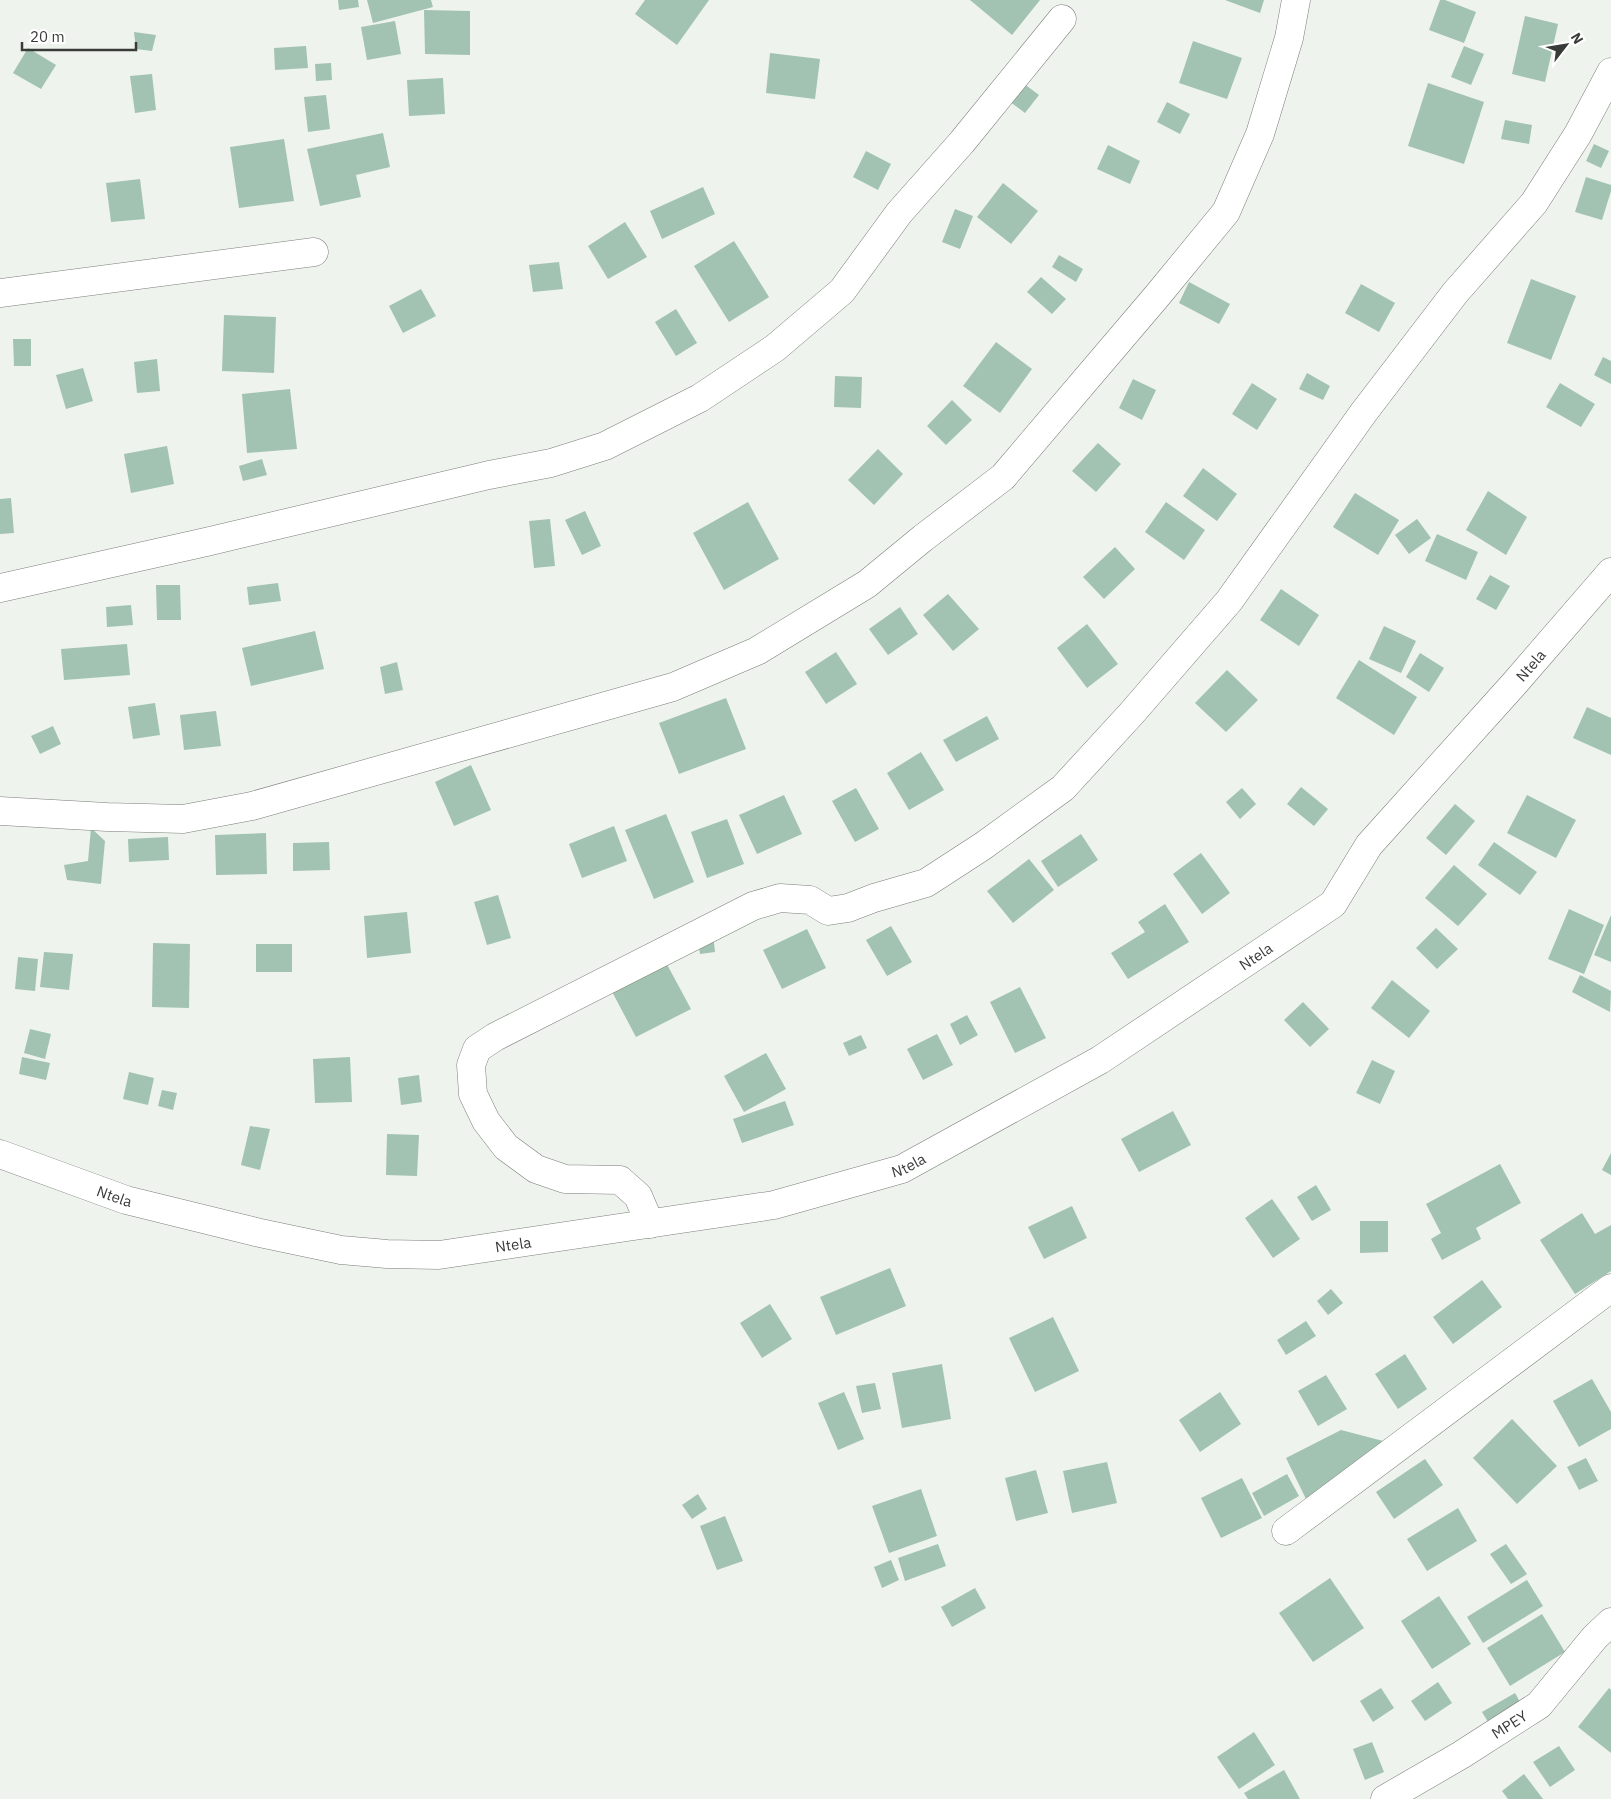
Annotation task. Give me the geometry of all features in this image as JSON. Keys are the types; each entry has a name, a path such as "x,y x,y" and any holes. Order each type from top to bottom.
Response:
{"street":[{"path":"0,811 183,819 252,806 673,687 757,651 866,584 1003,477 1226,212 1260,134 1289,38 1296,0"},
{"path":"0,588 206,542 489,475 551,463 605,446 700,398 775,348 842,291 899,213 962,142 1062,19"},
{"path":"650,1224 638,1196 620,1180 565,1179 536,1170 506,1147 486,1121 473,1094 471,1065 477,1049 495,1037 753,906 780,898 810,900 828,911 848,908 874,898 926,883 983,846 1063,788 1229,601 1364,412 1455,293 1534,203 1578,134 1611,72"},
{"path":"0,293 314,252"},
{"name":"Ntela","path":"0,1154 126,1200 260,1233 341,1250 387,1254 439,1255 774,1205 902,1169 1100,1060 1333,904 1369,845 1514,684 1611,572"},
{"path":"1286,1531 1611,1288"},
{"name":"MPEY","path":"1385,1799 1461,1755 1540,1705 1595,1637 1611,1622"}],"building":[{"path":"338,0 358,0 359,7 339,10"},
{"path":"367,0 431,0 433,7 373,23"},
{"path":"645,0 709,0 677,45 635,14"},
{"path":"970,0 1040,0 1012,35"},
{"path":"1225,0 1264,0 1260,13"},
{"path":"1440,0 1445,0 1476,12 1464,43 1429,30"},
{"path":"424,10 470,11 470,55 425,54"},
{"path":"1525,16 1558,24 1545,82 1512,74"},
{"path":"395,21 401,54 367,60 361,27"},
{"path":"134,32 156,35 152,51 136,49"},
{"path":"1193,41 1242,58 1227,99 1179,83"},
{"path":"306,46 308,68 275,70 274,48"},
{"path":"1464,46 1484,54 1471,85 1451,77"},
{"path":"28,48 56,65 41,89 13,73"},
{"path":"770,53 820,59 815,99 766,93"},
{"path":"331,63 332,80 316,81 315,64"},
{"path":"152,74 156,110 135,113 130,76"},
{"path":"443,78 445,114 409,116 407,80"},
{"path":"1023,83 1039,95 1025,113 1009,101"},
{"path":"1428,83 1484,102 1464,164 1408,146"},
{"path":"326,95 330,129 308,132 304,97"},
{"path":"1167,102 1190,114 1180,134 1157,122"},
{"path":"1505,120 1532,125 1529,144 1501,139"},
{"path":"383,133 390,167 356,175 361,197 320,206 307,149"},
{"path":"284,139 294,201 239,208 230,147"},
{"path":"1594,144 1609,151 1601,168 1586,161"},
{"path":"1108,145 1140,161 1130,184 1097,169"},
{"path":"866,151 891,164 878,190 853,177"},
{"path":"1586,177 1611,185 1602,220 1575,212"},
{"path":"140,179 145,219 111,222 106,183"},
{"path":"1003,183 1038,211 1011,244 977,217"},
{"path":"703,187 715,214 662,239 650,211"},
{"path":"955,209 973,216 960,249 942,242"},
{"path":"625,222 647,257 608,279 588,246"},
{"path":"734,241 769,297 729,322 694,266"},
{"path":"1059,255 1083,269 1076,282 1052,267"},
{"path":"559,262 563,289 533,292 529,265"},
{"path":"1041,277 1066,299 1052,314 1027,292"},
{"path":"1531,279 1576,296 1551,360 1507,343"},
{"path":"1189,282 1230,304 1219,324 1179,303"},
{"path":"1361,284 1395,303 1379,332 1345,313"},
{"path":"421,289 436,316 403,333 389,306"},
{"path":"676,309 697,343 676,356 655,322"},
{"path":"224,315 276,317 274,373 222,371"},
{"path":"13,339 31,339 31,366 14,366"},
{"path":"996,342 1032,369 1000,413 963,386"},
{"path":"1603,357 1611,361 1611,384 1594,375"},
{"path":"157,359 160,391 137,393 134,362"},
{"path":"83,368 93,401 66,409 56,375"},
{"path":"1307,373 1330,386 1323,400 1299,389"},
{"path":"835,376 862,377 861,408 834,407"},
{"path":"1133,379 1156,390 1142,420 1119,408"},
{"path":"1252,383 1277,399 1257,430 1232,414"},
{"path":"1560,383 1595,404 1581,427 1546,407"},
{"path":"290,389 297,449 247,453 242,394"},
{"path":"952,400 972,420 946,445 927,426"},
{"path":"1098,443 1121,464 1096,492 1072,471"},
{"path":"167,446 174,484 131,493 124,454"},
{"path":"878,449 903,474 874,505 848,480"},
{"path":"262,459 267,475 243,481 239,466"},
{"path":"1203,468 1237,494 1217,521 1183,496"},
{"path":"1488,491 1527,517 1506,555 1466,530"},
{"path":"1355,493 1399,520 1378,555 1333,527"},
{"path":"11,498 14,533 0,534 0,499"},
{"path":"748,502 779,559 724,590 693,533"},
{"path":"1166,502 1205,530 1184,560 1145,532"},
{"path":"585,511 601,546 582,555 565,520"},
{"path":"550,519 555,566 534,568 529,521"},
{"path":"1417,519 1431,538 1409,554 1395,535"},
{"path":"1437,534 1478,552 1466,580 1425,561"},
{"path":"1115,547 1135,569 1104,599 1083,577"},
{"path":"1490,575 1510,586 1496,610 1476,599"},
{"path":"278,583 281,601 249,605 247,587"},
{"path":"156,585 180,585 181,620 157,620"},
{"path":"1281,589 1319,615 1299,646 1260,620"},
{"path":"948,594 979,629 953,651 923,615"},
{"path":"131,605 133,625 107,627 106,607"},
{"path":"900,607 918,634 888,655 869,629"},
{"path":"1087,624 1118,664 1087,688 1057,648"},
{"path":"1384,626 1416,641 1401,673 1369,659"},
{"path":"315,631 324,669 251,686 242,648"},
{"path":"127,644 130,675 64,680 61,649"},
{"path":"836,652 857,684 826,704 805,672"},
{"path":"1420,653 1444,668 1429,692 1406,677"},
{"path":"1359,660 1417,697 1394,735 1336,698"},
{"path":"397,662 403,690 385,694 380,667"},
{"path":"1227,670 1258,700 1226,732 1195,703"},
{"path":"726,698 746,749 679,774 659,723"},
{"path":"155,703 160,735 133,739 128,707"},
{"path":"1587,707 1611,718 1611,755 1573,738"},
{"path":"216,711 221,746 184,750 180,715"},
{"path":"987,716 999,739 956,762 943,740"},
{"path":"53,726 61,744 40,754 31,736"},
{"path":"921,752 944,790 909,810 887,773"},
{"path":"471,765 491,810 454,826 435,782"},
{"path":"1301,787 1328,809 1314,826 1287,804"},
{"path":"856,788 879,829 855,842 832,801"},
{"path":"1242,788 1256,804 1240,819 1226,802"},
{"path":"784,795 802,834 757,854 739,815"},
{"path":"1527,795 1576,820 1556,858 1507,833"},
{"path":"1455,804 1475,821 1446,855 1426,838"},
{"path":"666,814 694,882 654,899 625,830"},
{"path":"727,819 744,864 707,878 691,832"},
{"path":"614,826 627,861 582,878 569,844"},
{"path":"91,828 105,841 101,884 67,880 64,865 88,861"},
{"path":"266,833 267,874 216,875 215,835"},
{"path":"1081,834 1098,860 1058,887 1041,861"},
{"path":"168,837 169,860 129,862 128,839"},
{"path":"329,842 330,870 293,871 293,843"},
{"path":"1494,842 1537,872 1520,895 1478,865"},
{"path":"1201,853 1230,893 1202,914 1173,874"},
{"path":"1029,859 1054,890 1013,923 987,891"},
{"path":"1454,865 1487,894 1458,926 1425,898"},
{"path":"498,895 511,938 487,945 474,902"},
{"path":"1165,904 1189,942 1128,979 1111,953 1145,932 1138,922"},
{"path":"1569,909 1604,925 1584,974 1548,959"},
{"path":"407,912 411,953 367,958 364,916"},
{"path":"1611,915 1611,962 1594,955"},
{"path":"891,926 912,962 887,976 866,940"},
{"path":"1436,928 1458,949 1437,969 1416,948"},
{"path":"807,929 826,968 782,989 763,950"},
{"path":"713,934 715,952 700,954 697,936"},
{"path":"153,943 190,944 189,1008 152,1007"},
{"path":"256,944 292,944 292,972 256,972"},
{"path":"44,952 73,954 69,990 40,987"},
{"path":"18,957 38,959 35,991 15,989"},
{"path":"663,957 691,1009 636,1037 609,986"},
{"path":"1580,975 1611,991 1610,1012 1572,992"},
{"path":"1392,980 1430,1011 1409,1038 1371,1008"},
{"path":"1020,987 1046,1038 1015,1053 990,1002"},
{"path":"1303,1002 1329,1029 1310,1047 1284,1020"},
{"path":"967,1015 978,1035 960,1045 950,1024"},
{"path":"30,1029 51,1034 45,1059 24,1053"},
{"path":"937,1034 953,1065 923,1080 907,1049"},
{"path":"861,1035 867,1048 849,1056 843,1043"},
{"path":"766,1053 786,1089 744,1112 724,1076"},
{"path":"22,1057 50,1063 46,1080 19,1074"},
{"path":"350,1057 352,1102 315,1103 313,1059"},
{"path":"1372,1060 1395,1071 1380,1104 1356,1093"},
{"path":"129,1072 154,1078 148,1105 123,1099"},
{"path":"419,1075 422,1102 401,1105 398,1078"},
{"path":"162,1090 177,1093 173,1110 158,1106"},
{"path":"785,1101 794,1125 742,1143 733,1119"},
{"path":"1173,1111 1191,1145 1139,1172 1121,1139"},
{"path":"250,1126 270,1129 260,1170 241,1165"},
{"path":"387,1134 419,1135 417,1176 386,1175"},
{"path":"1611,1153 1611,1175 1602,1170"},
{"path":"1500,1164 1521,1203 1476,1228 1481,1239 1442,1260 1431,1239 1441,1233 1426,1204"},
{"path":"1316,1185 1331,1210 1312,1221 1297,1197"},
{"path":"1272,1199 1300,1239 1273,1258 1245,1218"},
{"path":"1072,1206 1087,1238 1044,1259 1028,1227"},
{"path":"1582,1213 1595,1234 1611,1225 1611,1271 1575,1294 1540,1240"},
{"path":"1360,1221 1388,1221 1388,1252 1360,1253"},
{"path":"890,1268 906,1306 836,1335 820,1297"},
{"path":"1482,1280 1502,1307 1453,1344 1433,1317"},
{"path":"1331,1289 1343,1303 1328,1315 1317,1301"},
{"path":"770,1304 792,1339 762,1358 740,1323"},
{"path":"1053,1317 1079,1371 1035,1392 1009,1338"},
{"path":"1306,1321 1316,1336 1286,1355 1277,1340"},
{"path":"1405,1354 1427,1389 1398,1409 1375,1374"},
{"path":"942,1364 951,1419 902,1428 892,1373"},
{"path":"1326,1375 1347,1409 1318,1426 1298,1391"},
{"path":"1592,1379 1611,1412 1611,1429 1579,1447 1553,1401"},
{"path":"875,1383 881,1409 862,1413 856,1386"},
{"path":"844,1392 864,1439 838,1450 818,1403"},
{"path":"1220,1392 1241,1424 1200,1452 1179,1420"},
{"path":"1512,1419 1557,1466 1517,1504 1473,1458"},
{"path":"1341,1430 1387,1442 1307,1501 1286,1458"},
{"path":"1586,1458 1598,1481 1579,1490 1567,1467"},
{"path":"1425,1459 1443,1485 1394,1519 1376,1492"},
{"path":"1107,1462 1117,1503 1072,1513 1063,1471"},
{"path":"1036,1470 1048,1513 1016,1521 1005,1478"},
{"path":"1287,1474 1299,1496 1264,1516 1252,1493"},
{"path":"1242,1478 1262,1518 1221,1538 1201,1498"},
{"path":"921,1489 937,1536 889,1553 872,1506"},
{"path":"698,1494 707,1509 692,1519 682,1505"},
{"path":"1458,1508 1477,1541 1427,1571 1407,1539"},
{"path":"725,1516 743,1561 717,1570 700,1526"},
{"path":"938,1544 946,1566 905,1581 898,1558"},
{"path":"1506,1544 1527,1574 1511,1584 1490,1554"},
{"path":"891,1560 899,1580 882,1588 874,1567"},
{"path":"1330,1578 1364,1628 1313,1662 1279,1613"},
{"path":"1527,1580 1543,1606 1483,1643 1467,1617"},
{"path":"975,1588 986,1608 952,1627 941,1607"},
{"path":"1439,1596 1471,1644 1432,1669 1401,1621"},
{"path":"1542,1614 1565,1652 1510,1686 1487,1648"},
{"path":"1438,1682 1452,1703 1425,1721 1411,1701"},
{"path":"1381,1688 1394,1708 1373,1722 1360,1701"},
{"path":"1609,1688 1611,1690 1611,1753 1578,1727"},
{"path":"1515,1693 1525,1711 1494,1732 1482,1712"},
{"path":"1254,1732 1275,1765 1239,1789 1217,1757"},
{"path":"1372,1742 1384,1772 1365,1780 1353,1749"},
{"path":"1559,1746 1575,1770 1550,1787 1533,1762"},
{"path":"1284,1770 1300,1799 1248,1799 1244,1793"},
{"path":"1524,1774 1543,1799 1508,1799 1502,1791"}]}
